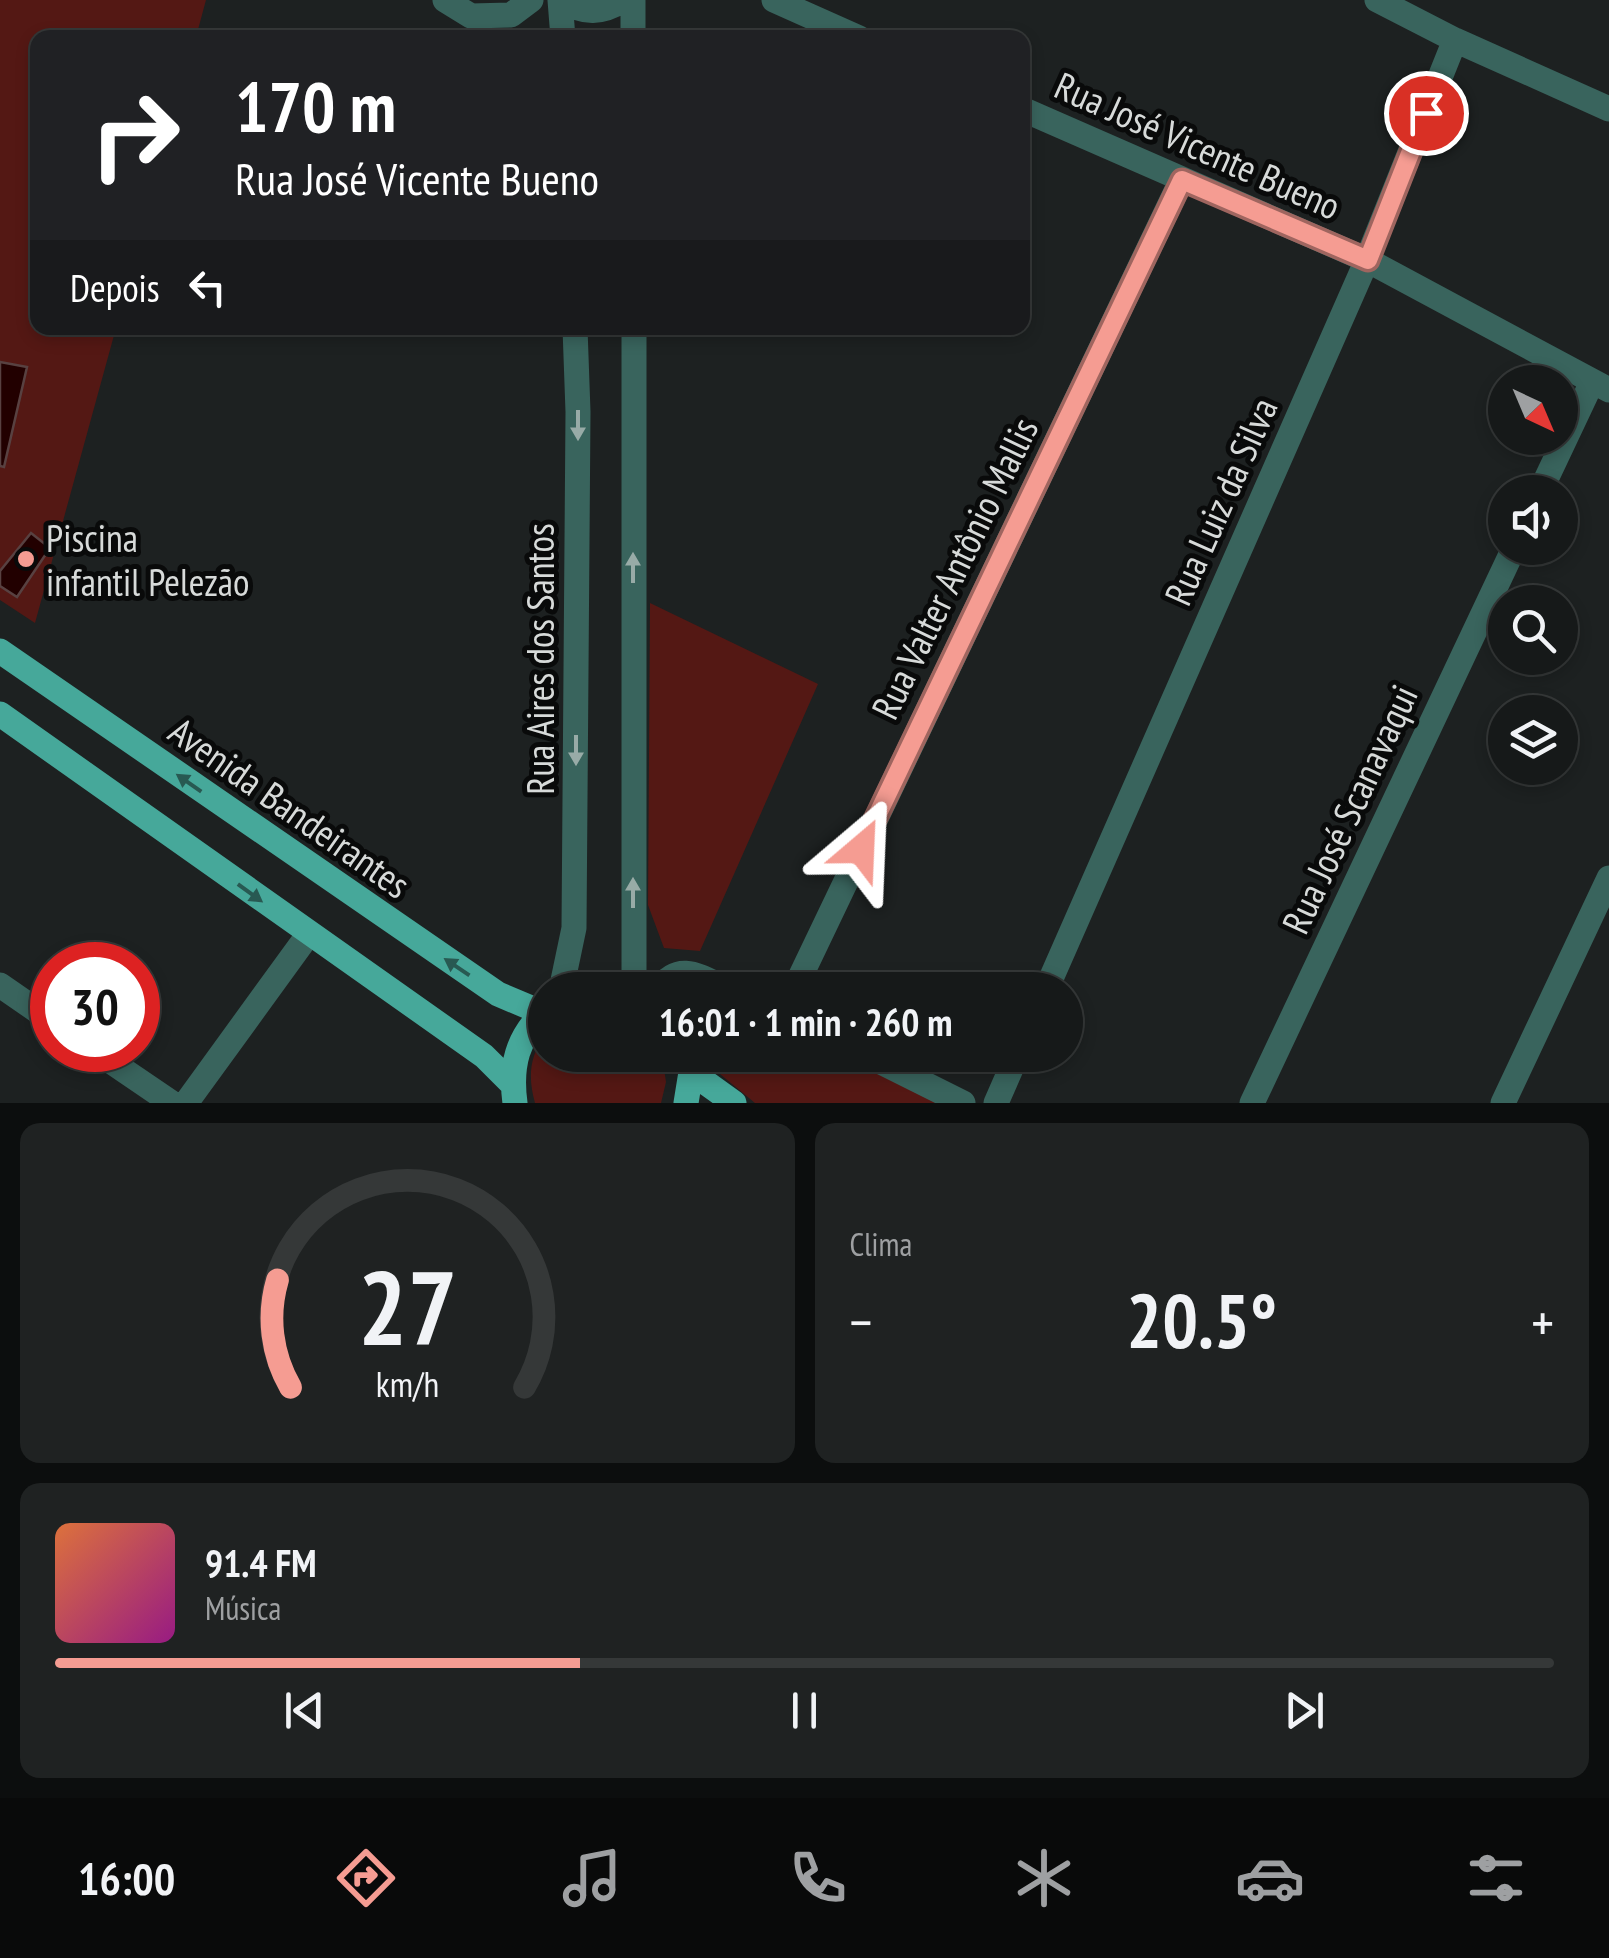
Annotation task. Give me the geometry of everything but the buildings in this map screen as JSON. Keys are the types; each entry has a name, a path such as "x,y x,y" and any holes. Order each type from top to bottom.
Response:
{"main road":[{"name":"Avenida Bandeirantes","path":"0,652 498,994 528,1006"},
{"name":"Avenida Bandeirantes","path":"0,714 484,1056 514,1094"},
{"name":"Avenida Bandeirantes","path":"514,1094 519,1045 528,1033"},
{"path":"686,1103 688,1072"},
{"path":"699,1072 734,1103"}],"street":[{"path":"444,0 472,16 510,16 531,0"},
{"path":"562,30 562,0 584,10 598,11 624,0"},
{"path":"633,0 633,30"},
{"path":"774,0 841,30"},
{"path":"1377,0 1455,40 1609,108"},
{"name":"Rua Luiz da Silva","path":"1054,972 1368,260 1455,40"},
{"name":"Rua José Vicente Bueno","path":"1030,113 1368,260 1600,386"},
{"name":"Rua Valter Antônio Mallis","path":"803,972 1182,180"},
{"name":"Rua Aires dos Santos","path":"565,972 574,928 575,335"},
{"path":"634,335 634,972"},
{"path":"1550,475 1600,386"},
{"name":"Rua José Scanavaqui","path":"1252,1103 1506,565"},
{"path":"1503,1103 1609,878"},
{"path":"186,1103 308,935"},
{"path":"0,985 30,1006"},
{"path":"126,1072 172,1103"},
{"path":"901,1072 963,1103"},
{"path":"996,1103 1010,1072"}],"shaded area":[{"path":"0,0 206,0 198,30 30,30 30,335 114,335 35,623 0,600"},
{"path":"0,362 27,367 4,467 0,466"},
{"name":"Piscina infantil Pelezão","path":"31,533 50,548 17,597 0,586 0,571"},
{"path":"650,603 818,684 700,951 664,948 648,905"},
{"path":"531,1072 665,1072 666,1082 661,1103 535,1103"},
{"path":"718,1072 882,1072 945,1103 755,1103"}],"place":[{"name":"Piscina infantil Pelezão","path":"26,559"}],"route":[{"path":"861,849 1182,180 1368,260 1426,113"}]}
